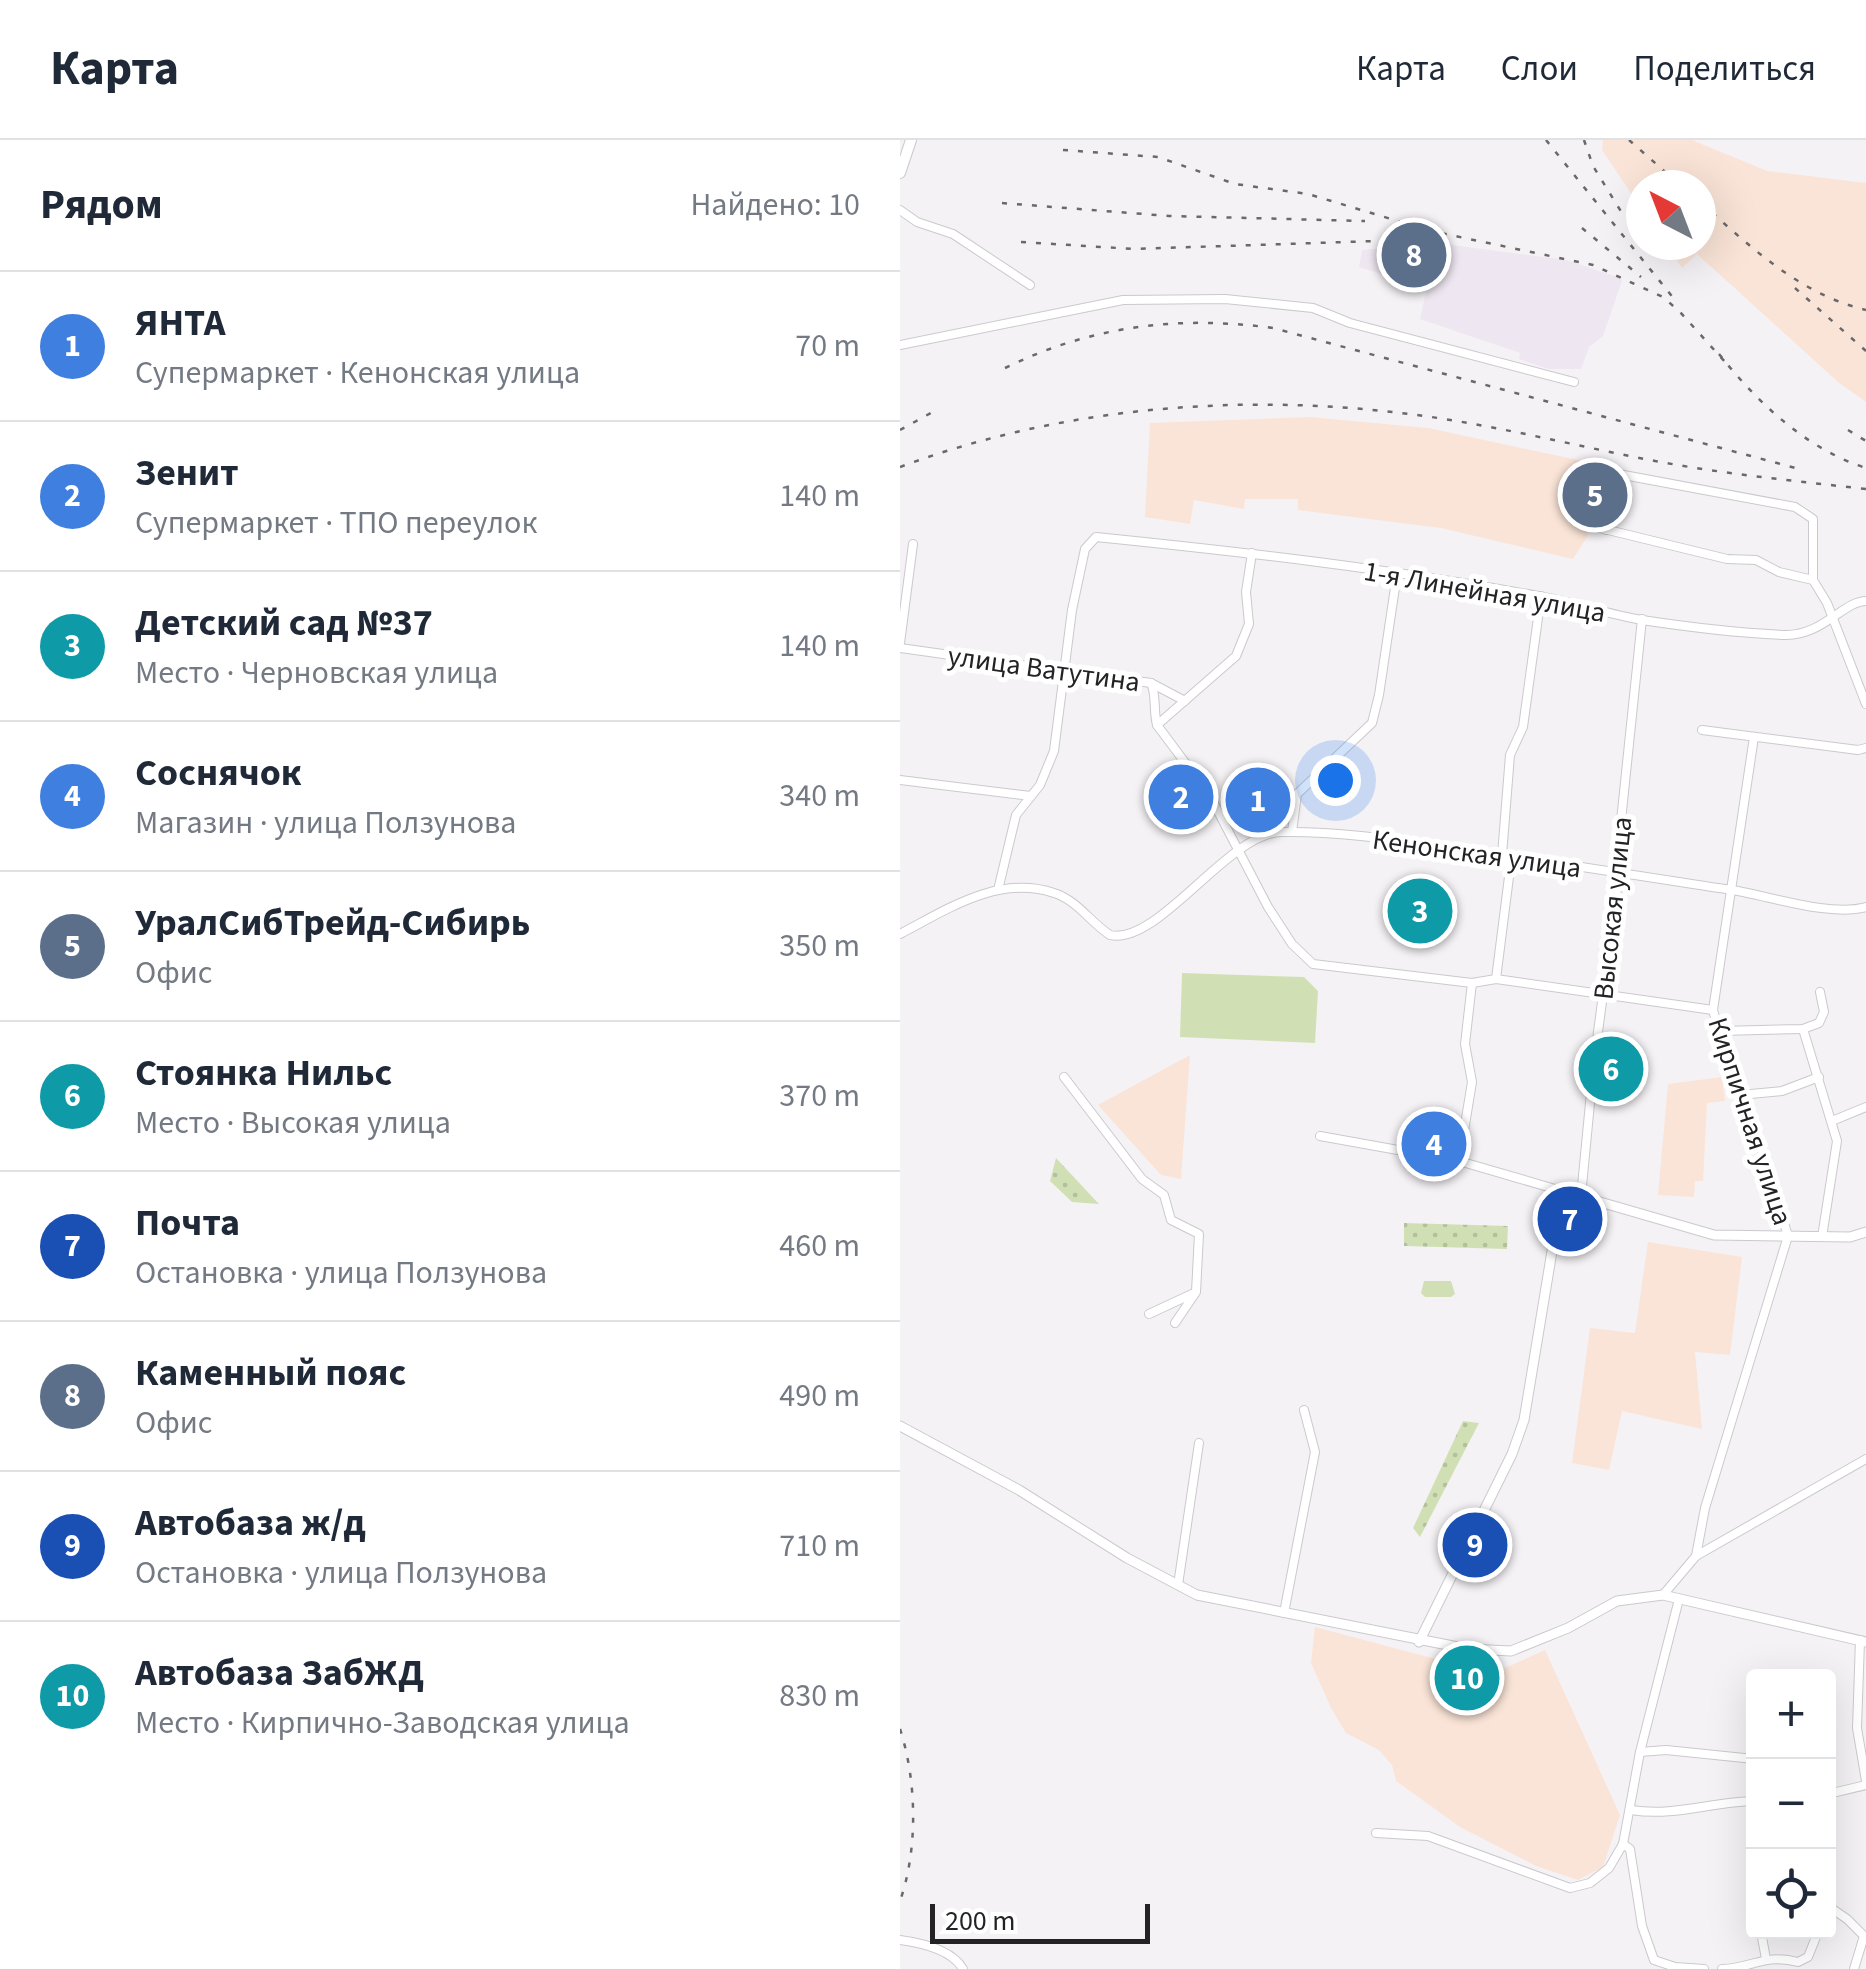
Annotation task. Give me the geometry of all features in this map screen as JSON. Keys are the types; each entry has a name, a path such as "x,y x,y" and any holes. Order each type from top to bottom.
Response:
{"main road":[{"path":"900,172 911,140"}],"street":[{"path":"900,210 917,222 952,234 1030,285"},
{"path":"900,344 1123,300 1225,299 1313,308 1350,323 1574,382"},
{"path":"1606,530 1613,473 1795,507 1812,520 1814,580 1827,603 1866,704"},
{"path":"1596,527 1727,559 1756,560 1779,572 1814,580"},
{"name":"1-я Линейная улица","path":"1066,670 1084,549 1096,536 1252,553 1541,596 1642,620 1790,635 1832,621 1856,601 1866,601"},
{"path":"900,645 913,544"},
{"path":"1157,725 1236,656 1249,624 1246,592 1252,553"},
{"path":"1292,832 1297,794 1372,723 1397,574"},
{"path":"1496,979 1510,868 1502,855 1510,755 1523,727 1541,596"},
{"name":"Высокая улица","path":"1581,1196 1619,874 1619,840 1642,620"},
{"name":"улица Ватутина","path":"900,645 1152,682 1184,701"},
{"path":"900,934 956,904 998,890 1016,816 1040,785 1054,751 1066,670"},
{"path":"1152,682 1156,694 1152,710 1157,725 1210,796 1292,944 1313,964 1472,983 1496,979 1713,1010"},
{"path":"1702,730 1866,748"},
{"name":"Кирпичная улица","path":"1696,1556 1705,1508 1788,1236 1713,1010 1754,737"},
{"path":"900,780 1031,796"},
{"name":"Кенонская улица","path":"998,890 1054,892 1072,902 1105,932 1118,937 1147,924 1267,834 1292,832 1368,836 1732,890 1838,910 1866,908"},
{"path":"1459,1161 1472,1082 1465,1044 1472,983"},
{"path":"1719,1031 1804,1029 1819,1023 1824,1012 1820,992"},
{"path":"1804,1029 1838,1141 1822,1237"},
{"path":"1064,1078 1142,1178 1164,1194 1171,1220 1199,1234 1196,1292 1174,1323"},
{"path":"1740,1095 1782,1092 1819,1078"},
{"path":"1832,1121 1866,1107"},
{"path":"1320,1136 1459,1161 1714,1235 1850,1237 1866,1232"},
{"path":"1419,1642 1512,1454 1524,1420 1562,1191"},
{"path":"1149,1314 1196,1292"},
{"path":"1284,1614 1315,1452 1304,1410"},
{"path":"900,1426 1019,1490 1196,1595 1419,1642 1511,1651 1568,1628 1617,1602 1663,1595 1863,1641 1857,1728 1866,1783 1836,1792"},
{"path":"1178,1585 1199,1443"},
{"path":"1663,1595 1696,1556 1866,1459"},
{"path":"1376,1832 1428,1836 1570,1888 1590,1883 1609,1868 1623,1844 1640,1752 1679,1599"},
{"path":"1640,1752 1666,1750 1746,1758"},
{"path":"1632,1810 1657,1814 1746,1801"},
{"path":"1623,1844 1630,1849 1642,1926 1654,1960 1675,1967 1704,1969"},
{"path":"1836,1913 1864,1936 1854,1969"},
{"path":"1762,1939 1766,1959"},
{"path":"1722,1969 1744,1968 1778,1956 1798,1962 1808,1957 1815,1939"},
{"path":"900,1940 946,1953 958,1959 964,1969"}],"shaded area":[{"path":"1603,140 1692,140 1767,171 1866,183 1866,402 1838,382 1704,260 1716,260 1716,170 1626,170 1626,186 1602,150"},
{"path":"1437,243 1567,260 1620,278 1603,336 1589,347 1581,369 1549,369 1519,359 1520,353 1420,319 1427,288 1359,267 1362,250"},
{"path":"1310,417 1428,428 1604,467 1587,537 1573,559 1441,528 1298,510 1298,499 1245,499 1244,509 1194,500 1190,524 1145,517 1150,423"},
{"path":"1190,1055 1181,1179 1161,1175 1098,1105"},
{"path":"1722,1077 1725,1101 1707,1103 1703,1181 1695,1181 1694,1197 1658,1195 1668,1084"},
{"path":"1648,1242 1742,1257 1730,1355 1695,1352 1702,1429 1622,1411 1609,1470 1572,1463 1590,1328 1635,1333"},
{"path":"1315,1627 1492,1674 1545,1650 1620,1815 1603,1867 1578,1880 1536,1866 1460,1827 1396,1781 1392,1765 1379,1750 1346,1733 1331,1708 1311,1663"}],"green space":[{"path":"1182,973 1304,977 1318,991 1315,1043 1180,1037"},
{"path":"1056,1158 1099,1204 1072,1202 1050,1181"},
{"path":"1404,1223 1508,1226 1507,1249 1404,1246"},
{"path":"1424,1281 1451,1281 1455,1294 1425,1297 1421,1293"},
{"path":"1463,1421 1479,1423 1420,1537 1413,1528"}],"railway":[{"path":"1546,140 1675,300"},
{"path":"1584,140 1593,166 1625,218"},
{"path":"1629,140 1663,170"},
{"path":"1063,150 1158,157 1235,184 1308,194 1431,231 1593,265 1663,297 1726,363"},
{"path":"1002,203 1169,216 1365,221"},
{"path":"1716,216 1798,281 1866,310"},
{"path":"1582,228 1641,277"},
{"path":"1021,242 1134,249 1436,239"},
{"path":"1795,288 1866,351"},
{"path":"1005,368 1070,342 1136,327 1203,323 1273,328 1803,470"},
{"path":"1719,354 1784,422 1823,449 1866,468"},
{"path":"900,467 1021,431 1084,419 1147,410 1274,405 1433,417 1681,466 1866,489"},
{"path":"900,430 938,409"},
{"path":"1848,430 1866,441"},
{"path":"900,1729 910,1771 913,1815 910,1860 900,1901"}],"place":[{"name":"Каменный пояс","path":"1414,255"},
{"name":"УралСибТрейд-Сибирь","path":"1595,495"},
{"name":"Зенит","path":"1181,797"},
{"name":"ЯНТА","path":"1258,800"},
{"name":"Детский сад №37","path":"1420,911"},
{"name":"Стоянка Нильс","path":"1611,1069"},
{"name":"Соснячок","path":"1434,1144"},
{"name":"Почта","path":"1570,1219"},
{"name":"Автобаза ж/д","path":"1475,1545"},
{"name":"Автобаза ЗабЖД","path":"1467,1678"}]}
